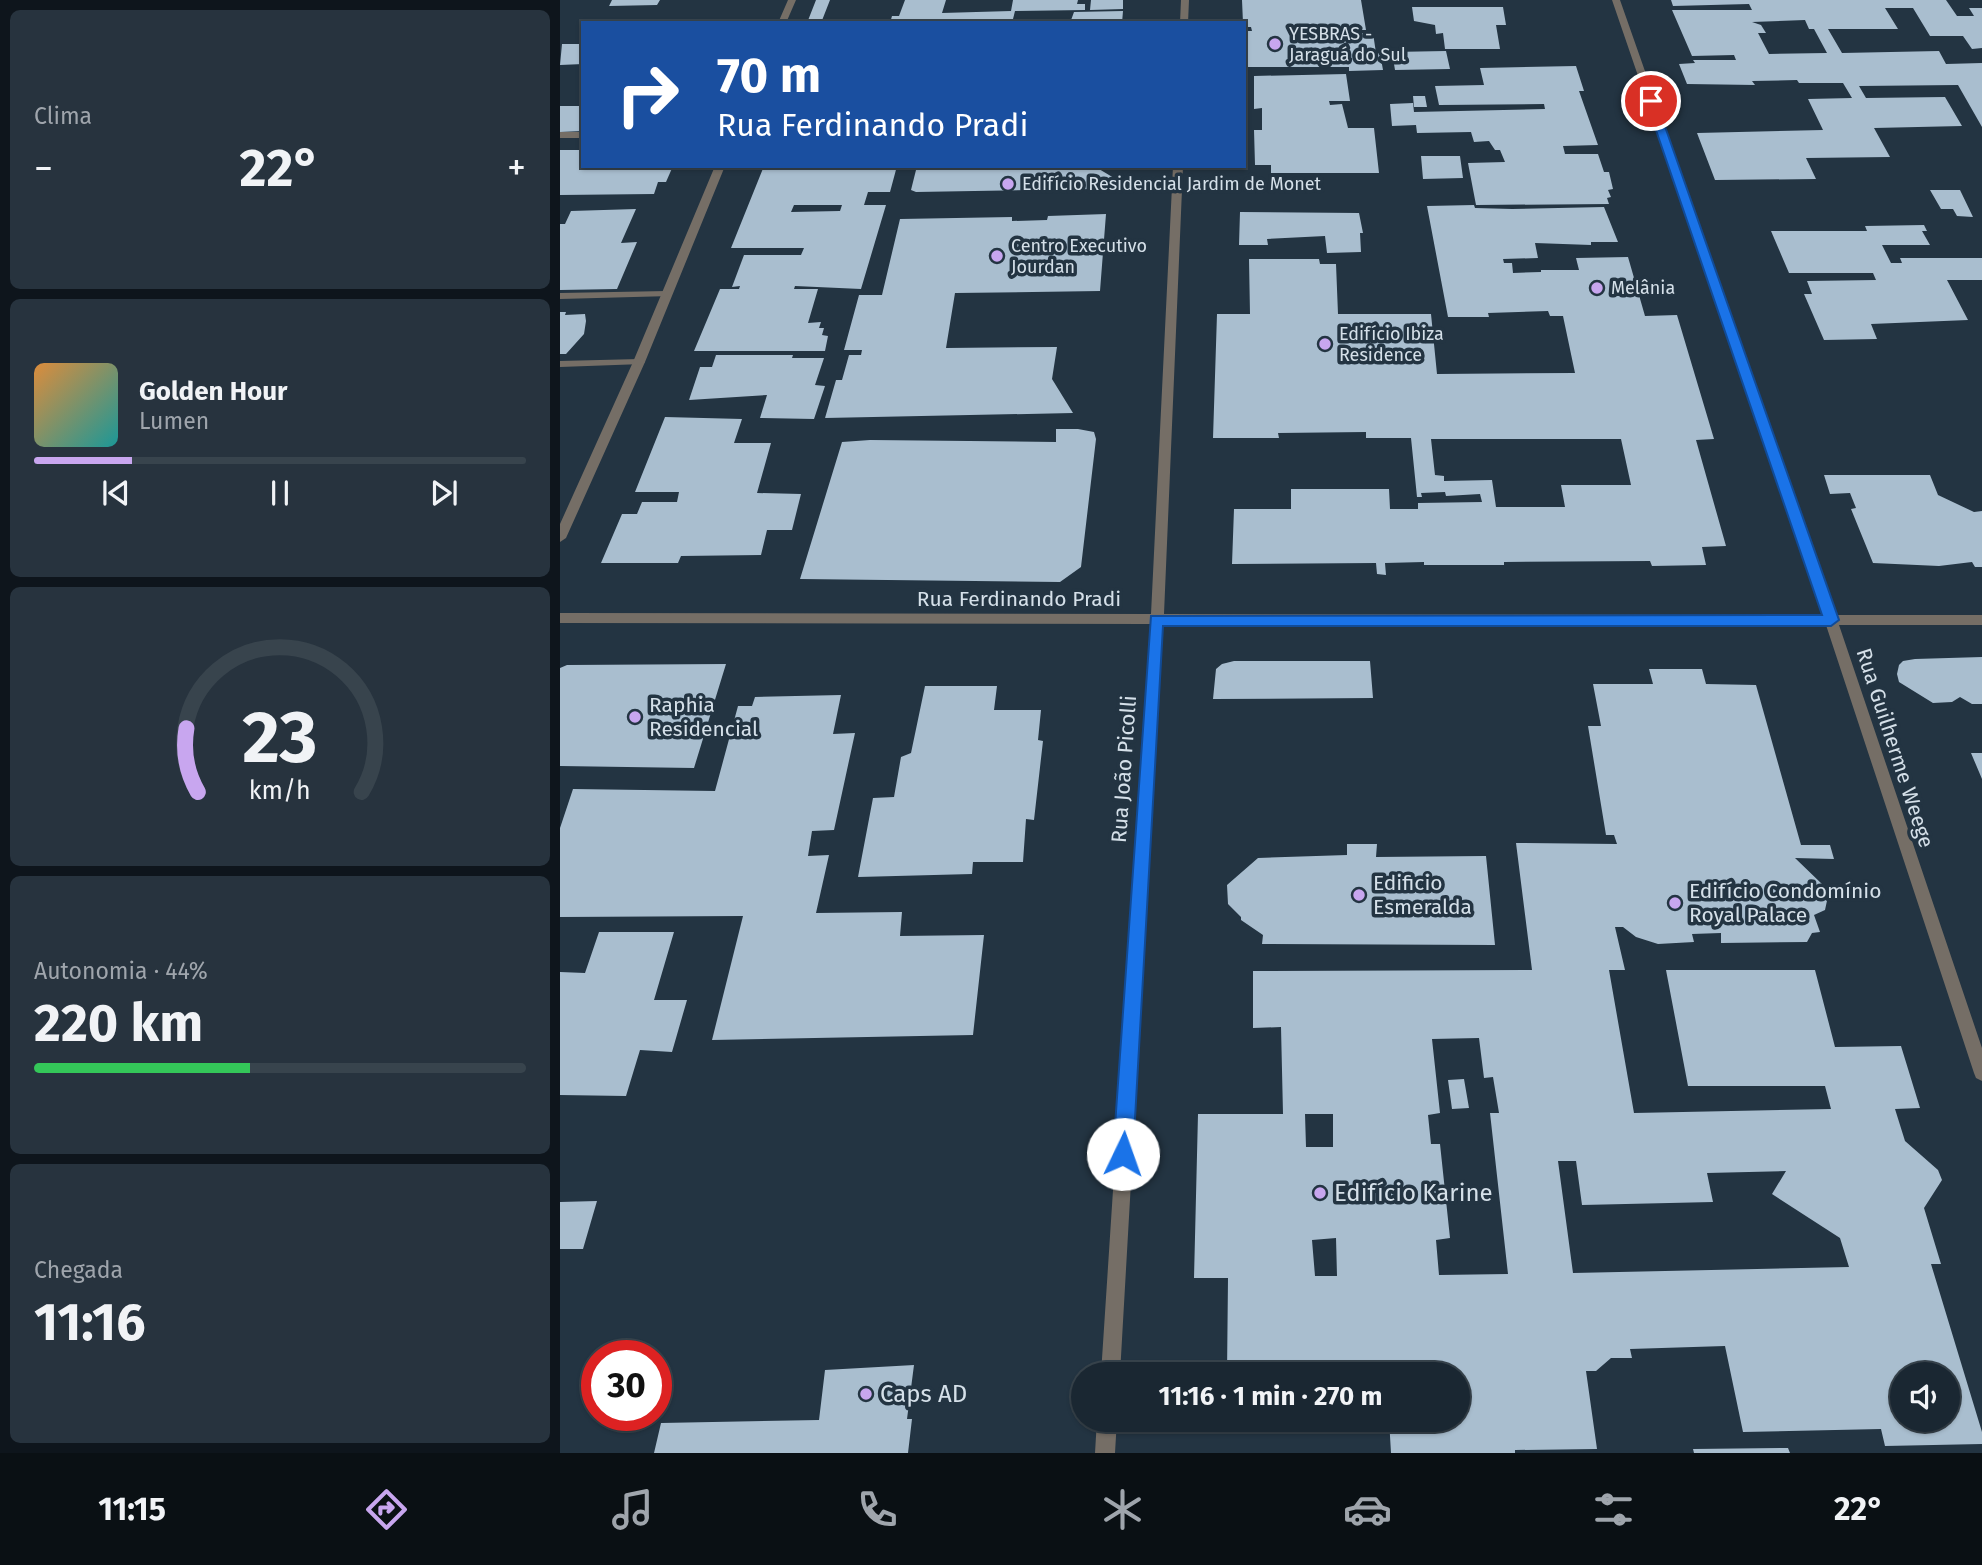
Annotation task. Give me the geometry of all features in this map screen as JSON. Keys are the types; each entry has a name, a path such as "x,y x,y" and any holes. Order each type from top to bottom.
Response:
{"street":[{"path":"783,21 792,0"},
{"path":"1184,21 1185,0"},
{"name":"Rua Guilherme Weege","path":"1616,0 1831,620 1982,1073"},
{"path":"560,135 581,135"},
{"path":"560,538 639,362 719,168"},
{"name":"Rua João Picolli","path":"1111,1362 1163,519 1178,168"},
{"path":"560,296 667,294"},
{"path":"560,364 639,362"},
{"name":"Rua Ferdinando Pradi","path":"560,618 1982,620"},
{"path":"1105,1453 1106,1432"}],"building":[{"path":"612,0 660,0 657,5 609,6"},
{"path":"816,0 830,0 822,21 808,21"},
{"path":"905,0 946,0 942,13 1011,11 1013,0 1078,0 1077,4 1085,4 1085,10 1015,11 1012,21 891,21 892,16 899,16"},
{"path":"1091,0 1123,0 1123,9 1090,10"},
{"path":"1242,0 1361,0 1366,30 1352,30 1352,33 1373,33 1376,53 1380,53 1383,70 1349,71 1349,67 1246,67 1246,31 1252,31 1251,27 1246,27 1246,21 1243,21"},
{"path":"1671,0 1946,0 1957,16 1974,16 1969,8 1982,8 1982,48 1972,49 1963,36 1930,36 1913,8 1885,8 1898,29 1828,29 1842,53 1939,51 1946,64 1982,63 1982,127 1958,85 1859,86 1866,98 1945,97 1962,126 1874,128 1890,157 1806,158 1816,179 1715,180 1697,133 1823,130 1808,99 1852,98 1843,83 1799,83 1797,80 1752,81 1755,85 1687,84 1679,64 1695,63 1693,60 1736,60 1734,55 1692,56 1672,10 1752,10 1749,4 1673,6","holes":["1805,20 1809,29 1814,29 1827,53 1769,54 1758,33 1766,33 1761,25 1752,22"]},
{"path":"1412,7 1503,7 1506,25 1496,25 1500,49 1445,49 1443,33 1436,34 1435,25 1414,21"},
{"path":"1123,11 1122,21 1071,21 1074,12"},
{"path":"562,44 581,44 581,64 560,65"},
{"path":"1446,51 1450,69 1395,70 1392,52"},
{"path":"1576,66 1584,91 1579,91 1598,145 1563,146 1565,154 1598,154 1604,172 1609,172 1613,189 1608,190 1611,197 1607,198 1609,204 1476,205 1468,163 1505,162 1500,150 1495,150 1489,141 1474,142 1471,132 1417,133 1416,125 1392,126 1390,104 1413,103 1414,112 1545,109 1544,104 1439,105 1435,86 1484,85 1480,68"},
{"path":"1346,74 1350,101 1329,101 1330,105 1342,104 1348,128 1374,128 1379,173 1271,173 1271,165 1255,165 1254,130 1262,130 1262,108 1254,109 1254,76"},
{"path":"1413,96 1425,96 1427,107 1414,107"},
{"path":"560,106 581,106 581,131 560,132"},
{"path":"560,150 581,150 581,168 672,168 666,182 658,182 654,194 560,195"},
{"path":"1421,156 1460,156 1463,178 1423,179"},
{"path":"763,168 896,168 890,192 868,192 864,205 886,205 861,289 795,286 794,289 818,289 808,323 821,322 819,328 824,328 822,335 828,336 825,351 694,351 720,289 739,289 740,286 732,287 744,255 801,255 804,248 731,248","holes":["794,205 842,205 840,211 791,212"]},
{"name":"Edifício Residencial Jardim de Monet","path":"916,168 1097,168 1114,178 1093,189 911,190"},
{"path":"1930,190 1960,190 1973,217 1957,216 1953,209 1941,209"},
{"path":"1474,205 1475,208 1512,209 1604,207 1618,242 1591,242 1591,245 1535,243 1538,258 1503,259 1504,263 1512,263 1513,273 1541,272 1579,270 1576,258 1628,257 1645,316 1677,315 1714,439 1696,440 1726,546 1702,547 1706,565 1652,566 1650,561 1504,562 1504,565 1385,563 1386,575 1377,574 1376,563 1232,564 1234,509 1291,509 1291,489 1389,489 1390,509 1418,509 1418,503 1482,502 1480,494 1446,496 1445,492 1421,493 1422,497 1417,497 1411,438 1366,438 1366,432 1278,433 1279,438 1213,438 1217,314 1250,314 1249,259 1319,259 1320,264 1336,264 1338,314 1431,314 1437,374 1575,373 1563,316 1550,316 1548,311 1488,313 1489,317 1448,317 1427,206","holes":["1431,439 1621,439 1631,485 1561,485 1565,507 1496,507 1492,480 1444,481 1444,476 1435,475"]},
{"path":"636,209 621,243 637,242 617,289 560,290 560,224 565,224 571,211"},
{"path":"1240,212 1359,213 1363,233 1360,233 1361,252 1327,253 1325,236 1267,239 1268,245 1239,245"},
{"path":"1106,214 1100,291 955,293 946,348 1057,347 1052,379 1073,413 825,418 836,380 842,380 849,355 861,355 862,350 844,350 859,295 882,295 900,219 1012,217 1012,221 1047,220 1048,216"},
{"path":"1924,225 1927,231 1922,231 1930,245 1882,245 1891,263 1902,263 1900,258 1982,258 1982,280 1947,280 1968,320 1871,324 1877,339 1824,340 1804,294 1812,294 1807,281 1876,280 1873,273 1789,273 1771,231 1867,231 1865,226"},
{"path":"560,312 566,312 565,315 585,314 586,321 584,334 566,354 560,354"},
{"path":"716,355 793,355 792,358 824,358 815,385 825,386 814,419 760,418 767,395 689,400 700,367 712,367"},
{"path":"665,417 742,419 734,443 771,443 757,493 801,494 792,530 767,530 761,555 681,556 678,563 601,563 622,514 637,514 642,502 677,502 679,492 635,492"},
{"path":"1056,429 1094,432 1096,439 1081,567 1060,582 800,579 842,442 1056,442"},
{"path":"1824,475 1930,475 1938,495 1974,512 1982,511 1982,567 1975,567 1972,562 1939,566 1873,563 1851,509 1856,508 1850,493 1830,494"},
{"path":"1982,657 1982,704 1972,704 1960,697 1952,702 1933,703 1899,682 1897,674 1903,661"},
{"path":"1234,661 1370,661 1373,698 1213,699 1216,669 1222,664"},
{"name":"Raphia Residencial","path":"726,664 694,768 560,766 560,668 567,665"},
{"path":"1649,669 1702,669 1706,684 1756,685 1801,845 1830,845 1834,859 1795,858 1823,885 1828,896 1825,910 1814,915 1820,932 1812,933 1807,942 1721,943 1721,933 1692,934 1694,942 1658,944 1636,937 1623,927 1615,927 1625,970 1609,970 1634,1113 1831,1109 1825,1086 1688,1086 1666,970 1815,970 1835,1047 1901,1046 1920,1108 1895,1109 1905,1141 1938,1170 1942,1180 1924,1208 1941,1264 1931,1264 1982,1432 1982,1444 1885,1446 1881,1429 1743,1432 1725,1346 1630,1349 1632,1358 1611,1358 1596,1371 1586,1371 1597,1449 1515,1450 1515,1453 1391,1453 1390,1432 1470,1432 1470,1362 1227,1362 1228,1278 1194,1278 1198,1114 1283,1114 1281,1027 1253,1028 1253,971 1532,970 1516,843 1617,844 1614,835 1606,835 1588,726 1601,726 1593,684 1653,684","holes":["1479,1038 1484,1078 1493,1077 1499,1113 1490,1113 1508,1274 1439,1275 1436,1240 1450,1238 1440,1144 1431,1144 1428,1115 1440,1113 1432,1039","1305,1114 1333,1114 1333,1147 1306,1147","1558,1161 1576,1161 1582,1205 1713,1202 1707,1173 1786,1171 1772,1194 1840,1238 1849,1267 1573,1273","1336,1238 1337,1276 1315,1276 1312,1240"]},
{"path":"925,686 997,686 994,710 1041,710 1038,740 1043,741 1034,820 1026,819 1023,862 973,862 972,874 858,877 873,798 894,797 901,757 911,753"},
{"path":"841,695 833,734 855,733 834,830 812,831 808,856 829,855 816,913 902,912 900,936 984,935 973,1035 712,1040 743,916 560,917 560,828 573,789 715,791 738,706 752,706 755,697"},
{"path":"1971,753 1982,753 1982,779"},
{"name":"Edificio Esmeralda","path":"1347,844 1377,844 1376,857 1486,856 1495,945 1262,944 1263,935 1241,920 1228,904 1227,885 1258,858 1347,855"},
{"path":"599,932 674,932 654,1000 687,1000 672,1052 640,1050 626,1096 560,1095 560,972 585,973"},
{"path":"1464,1079 1469,1108 1452,1109 1448,1080"},
{"path":"597,1201 583,1249 560,1249 560,1202"},
{"name":"Caps AD","path":"914,1365 907,1419 912,1419 908,1453 654,1453 659,1431 672,1431 672,1423 819,1420 825,1370"},
{"path":"1788,1448 1790,1453 1694,1453 1693,1449"}],"place":[{"name":"YESBRAS - Jaraguá do Sul","path":"1275,44"},
{"name":"Edifício Residencial Jardim de Monet","path":"1008,184"},
{"name":"Centro Executivo Jourdan","path":"997,256"},
{"name":"Melânia","path":"1597,288"},
{"name":"Edifício Ibiza Residence","path":"1325,344"},
{"name":"Raphia Residencial","path":"635,717"},
{"name":"Edificio Esmeralda","path":"1359,895"},
{"name":"Edifício Condomínio Royal Palace","path":"1675,903"},
{"name":"Edifício Karine","path":"1320,1193"},
{"name":"Caps AD","path":"866,1394"}],"route":[{"path":"1123,1154 1156,620 1831,620 1651,101"}]}
